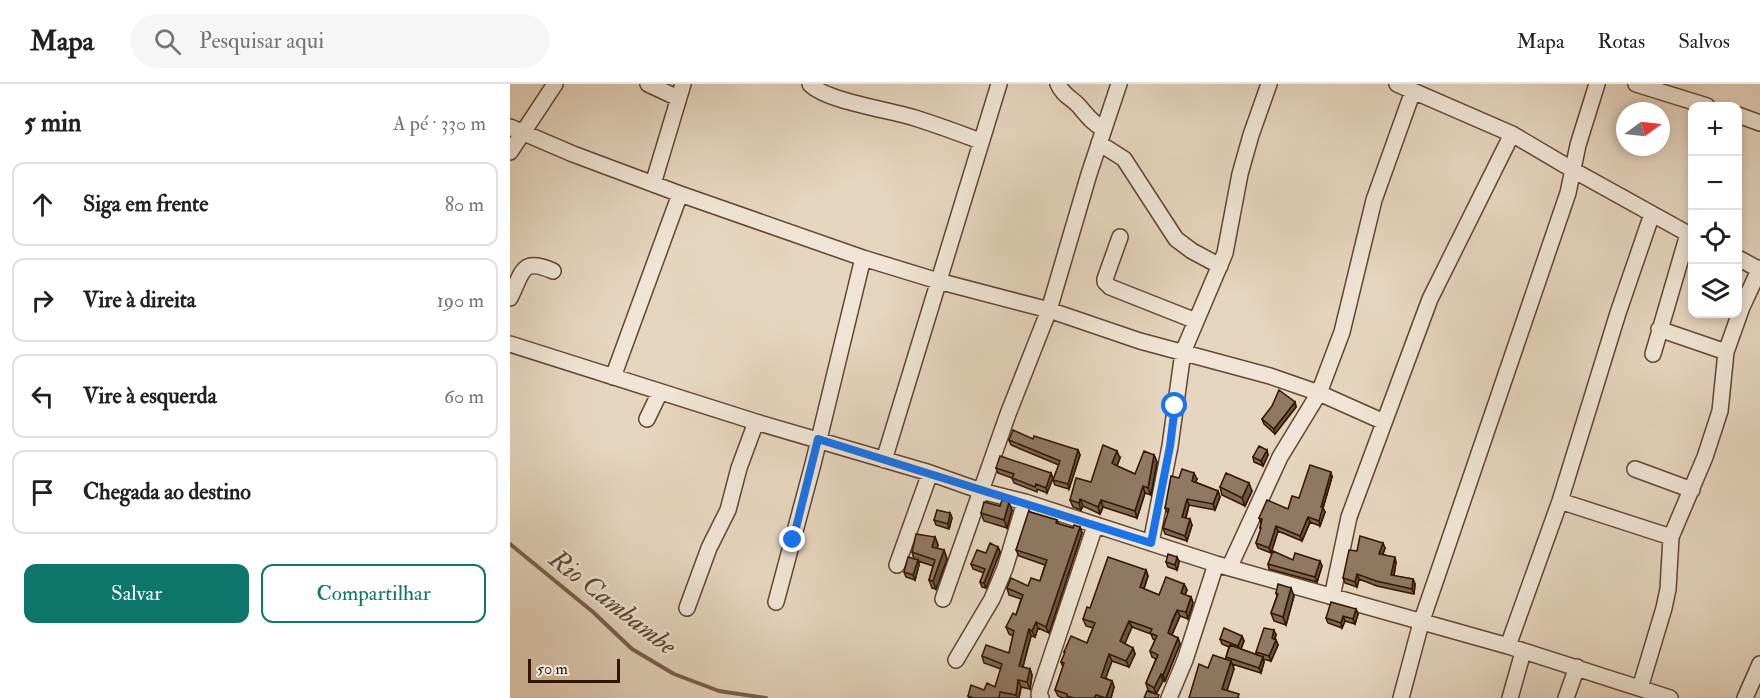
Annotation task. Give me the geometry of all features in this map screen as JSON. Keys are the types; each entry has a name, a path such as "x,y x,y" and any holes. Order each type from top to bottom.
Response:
{"street":[{"path":"510,152 517,130 555,84"},
{"path":"648,84 681,91 653,184"},
{"path":"810,84 830,95 915,118 980,141"},
{"path":"884,460 999,84"},
{"path":"1058,84 1066,95 1079,106 1101,136 1124,159 1176,239 1192,251 1220,266"},
{"path":"943,599 1008,414 1049,310 1101,136 1119,84"},
{"path":"1151,543 1170,446 1183,352 1225,253 1240,174 1269,84"},
{"path":"1397,84 1512,134 1688,234"},
{"path":"1401,698 1421,623 1568,193 1578,145 1597,84"},
{"path":"1636,84 1694,102"},
{"path":"1169,698 1223,565 1252,514 1280,457 1319,393 1342,332 1374,200 1413,91"},
{"path":"1742,117 1760,123"},
{"path":"517,130 573,154 680,194 863,258 938,281 1049,310 1140,341 1270,376 1319,393 1383,422"},
{"path":"1332,597 1349,517 1430,298 1512,134"},
{"path":"613,377 680,194"},
{"path":"1508,646 1560,501 1618,313 1652,214"},
{"path":"1120,237 1105,282 1110,287 1196,321"},
{"path":"1653,354 1688,241"},
{"path":"776,602 863,258"},
{"path":"1641,688 1668,589 1671,537 1692,490 1720,411 1726,352 1760,269 1742,260"},
{"path":"510,297 526,268 531,264 538,264 553,271"},
{"path":"1659,329 1726,352"},
{"path":"510,344 756,422 930,473 981,491 1025,502 1095,526 1421,623 1508,646 1670,698"},
{"path":"647,419 660,392"},
{"path":"687,608 709,548 728,510 739,468 756,422"},
{"path":"1635,469 1692,490"},
{"path":"897,565 930,473"},
{"path":"1560,501 1671,537"},
{"path":"956,660 992,599 1005,568 1025,502"},
{"path":"1041,698 1040,690 1095,526"},
{"path":"1510,698 1523,652"},
{"path":"1745,698 1760,664"},
{"path":"1566,698 1577,667"}],"building":[{"path":"1279,390 1295,402 1274,429 1262,419 1272,406"},
{"path":"1013,430 1033,439 1034,436 1078,450 1068,484 1053,480 1060,461 1009,440"},
{"path":"1103,445 1117,451 1112,463 1135,474 1144,451 1154,455 1148,488 1143,486 1135,511 1101,500 1098,507 1080,499 1079,503 1070,500 1076,478 1091,482"},
{"path":"1259,446 1267,450 1261,461 1253,457"},
{"path":"1000,456 1051,473 1046,488 1036,484 1035,487 1012,478 1014,474 996,468"},
{"path":"1310,465 1331,472 1319,521 1308,517 1300,536 1276,526 1269,548 1256,543 1261,528 1262,519 1259,518 1267,500 1288,509 1292,496 1299,498"},
{"path":"1182,469 1194,473 1192,481 1218,491 1213,504 1187,499 1182,517 1190,519 1185,536 1163,528 1169,509 1165,508 1171,476 1179,478"},
{"path":"1226,473 1249,483 1242,498 1220,487"},
{"path":"1002,500 1009,502 1004,520 981,513 984,502 1000,506"},
{"path":"937,510 950,513 948,524 934,520"},
{"path":"1029,510 1057,520 1056,523 1073,528 1074,525 1080,527 1046,627 1036,622 1032,631 1029,629 1019,666 1030,669 1027,682 1018,680 1016,695 1000,692 999,698 974,698 968,696 971,685 984,690 987,683 995,687 1002,664 982,656 986,645 1009,653 1014,631 1006,627 1013,613 1016,615 1023,595 1007,588 1011,578 1028,586 1031,578 1040,581 1047,560 1016,550"},
{"path":"916,534 935,537 932,547 944,550 933,581 929,580 935,560 912,552"},
{"path":"1360,536 1383,543 1379,554 1395,557 1391,575 1413,579 1412,589 1357,574 1355,582 1343,578 1349,550 1357,551"},
{"path":"990,543 998,547 984,583 980,582 985,569 971,564 977,550 986,553"},
{"path":"1273,551 1293,560 1295,553 1320,561 1315,577 1268,564"},
{"path":"1168,554 1177,557 1175,565 1166,562"},
{"path":"908,557 918,560 913,575 904,572"},
{"path":"1108,557 1146,570 1140,587 1159,595 1166,577 1184,584 1181,593 1191,597 1186,612 1177,610 1172,621 1168,633 1178,638 1163,675 1161,674 1154,688 1146,683 1158,655 1150,651 1157,636 1150,633 1152,629 1129,621 1120,641 1133,648 1126,661 1109,654 1101,677 1112,681 1106,698 1096,695 1094,698 1074,698 1055,690 1064,663 1061,662 1071,636 1087,643 1095,623 1083,619 1087,607 1090,608"},
{"path":"1278,584 1291,588 1283,617 1271,613 1278,594 1276,593"},
{"path":"1331,602 1356,609 1353,619 1343,616 1341,623 1326,618"},
{"path":"1224,628 1242,636 1238,646 1220,639"},
{"path":"1264,628 1274,630 1272,638 1276,640 1269,656 1256,652"},
{"path":"1230,645 1263,657 1259,668 1226,657"},
{"path":"1213,655 1231,661 1222,689 1239,694 1238,698 1189,698 1199,664 1208,668"},
{"path":"1147,691 1159,695 1158,698 1144,698"}],"waterway":[{"name":"Rio Cambambe","path":"510,544 593,612 632,649 674,674 719,691 766,698"}],"route":[{"path":"793,540 818,439 1151,543 1170,446 1175,406"}]}
